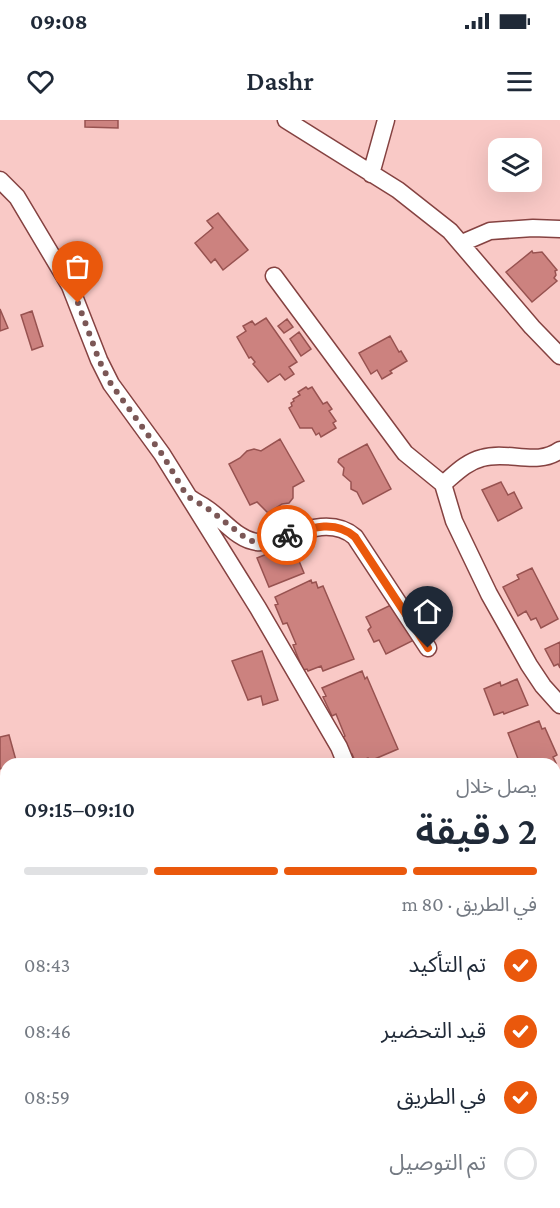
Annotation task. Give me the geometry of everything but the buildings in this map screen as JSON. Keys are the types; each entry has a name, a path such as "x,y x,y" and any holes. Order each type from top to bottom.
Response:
{"street":[{"path":"286,120 398,190 462,243 532,327 560,356"},
{"path":"371,174 386,120"},
{"path":"0,180 17,197 70,286 99,360 111,384 162,454 287,656 344,758"},
{"path":"462,243 490,231 560,229"},
{"path":"274,276 405,453 442,484 454,521 489,594 529,665 560,705"},
{"path":"442,484 468,464 483,457 515,456 538,459 549,457 560,450"},
{"path":"187,496 207,508 247,539 257,543 317,527 332,526 346,529 355,537 428,648"}],"way so far":[{"path":"78,303 99,360 111,384 162,454 187,496 207,508 247,539 257,543 287,535"}],"route":[{"path":"287,535 317,527 332,526 346,529 355,537 428,648"}]}
